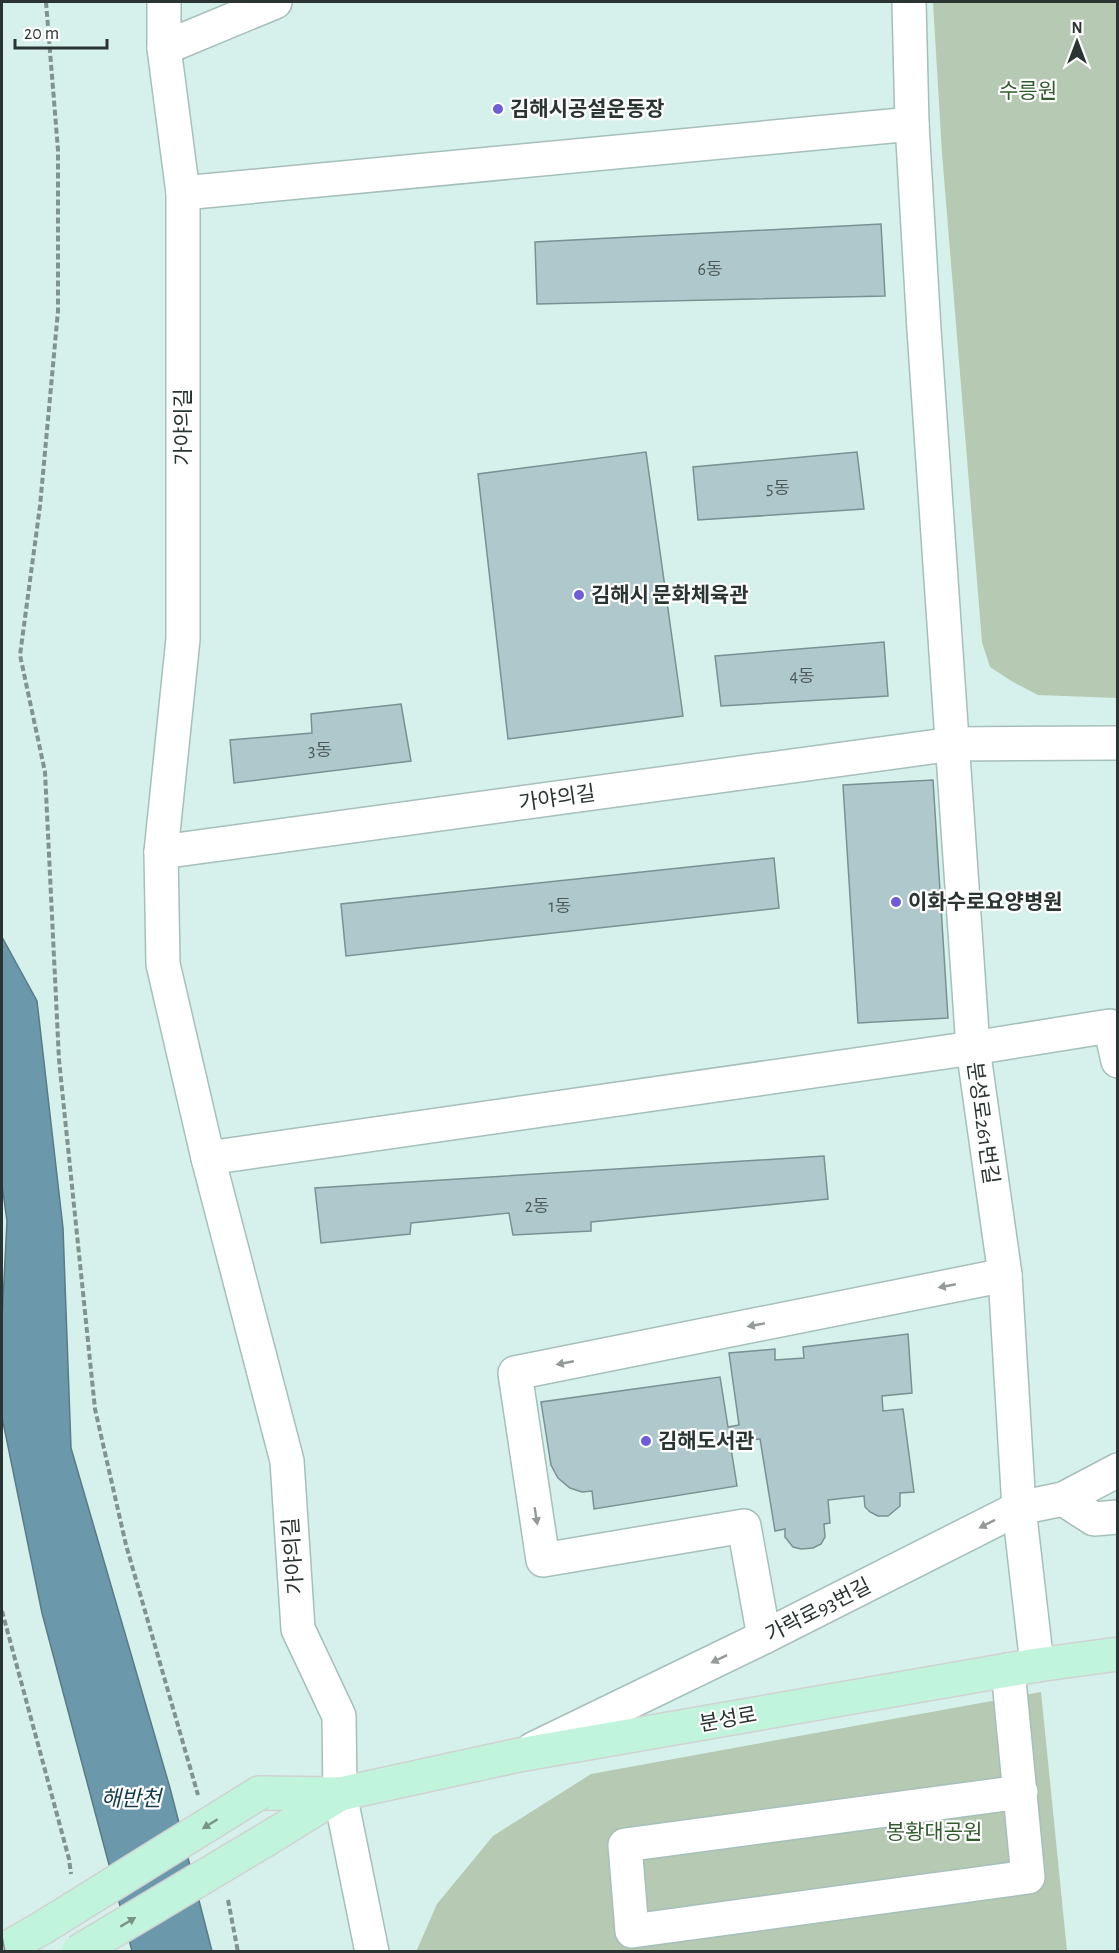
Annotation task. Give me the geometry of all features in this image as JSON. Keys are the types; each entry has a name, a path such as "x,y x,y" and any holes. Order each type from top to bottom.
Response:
{"main road":[{"name":"분성로","path":"2,1951 260,1794 340,1794 519,1755 1023,1667 1118,1654"},
{"name":"분성로","path":"78,1952 340,1794"}],"street":[{"name":"가야의길","path":"164,2 164,48 183,193 183,639 161,852 163,964 208,1158 287,1461 297,1629 339,1716 340,1794 372,1952"},
{"path":"164,48 275,2"},
{"name":"분성로261번길","path":"909,2 912,124 924,330 973,1048 1005,1275 1019,1508 1023,1667 1021,1792 1028,1876 632,1931 625,1845 1021,1792"},
{"path":"183,193 912,124"},
{"path":"953,744 1118,743"},
{"name":"가야의길","path":"161,852 953,744"},
{"path":"208,1158 973,1048 1110,1026 1118,1061"},
{"path":"764,1637 744,1526 543,1560 515,1373 1005,1275"},
{"name":"가락로93번길","path":"519,1755 764,1637 1019,1508 1063,1499 1118,1470"},
{"path":"1063,1499 1094,1519 1118,1517"}],"path":[{"path":"46,2 58,150 58,311 40,506 20,656 45,772 59,1060 95,1409 126,1545 200,1803"},
{"path":"2,1611 69,1859 73,1882"},
{"path":"226,1893 238,1952"}],"green space":[{"name":"수릉원","path":"933,2 1117,2 1117,698 1038,695 990,667 982,642 942,153"},
{"name":"봉황대공원","path":"1041,1692 1067,1951 416,1952 437,1904 493,1836 591,1774"}],"water":[{"name":"해반천","path":"2,937 37,1001 63,1228 71,1448 170,1788 212,1951 132,1951 42,1613 2,1417 2,1320 7,1221 2,1185"}],"building":[{"path":"881,224 885,296 537,304 535,242"},
{"name":"김해시 문화체육관","path":"646,452 683,716 508,739 478,474"},
{"path":"857,452 864,509 698,520 693,467"},
{"path":"884,642 888,696 721,706 715,656"},
{"path":"401,704 411,761 234,783 230,740 312,733 311,714"},
{"name":"이화수로요양병원","path":"933,780 948,1018 858,1023 843,785"},
{"path":"774,858 779,908 346,956 341,904"},
{"path":"824,1156 828,1199 591,1222 591,1231 513,1235 509,1213 411,1223 410,1234 321,1243 315,1188"},
{"name":"김해도서관","path":"908,1334 912,1393 882,1396 883,1411 903,1409 914,1492 900,1493 900,1506 888,1516 878,1516 870,1512 865,1507 864,1496 828,1500 830,1523 824,1524 825,1537 821,1544 813,1548 793,1547 785,1537 785,1529 775,1531 760,1439 730,1442 737,1486 594,1509 592,1491 582,1492 570,1488 558,1478 551,1465 541,1402 720,1377 728,1427 739,1425 729,1353 775,1349 775,1360 804,1358 803,1347"}],"tram line":[{"path":"2,1936 5,1952"}],"place":[{"name":"김해시공설운동장","path":"498,109"},
{"name":"김해시 문화체육관","path":"579,595"},
{"name":"이화수로요양병원","path":"896,902"},
{"name":"김해도서관","path":"646,1441"}]}
